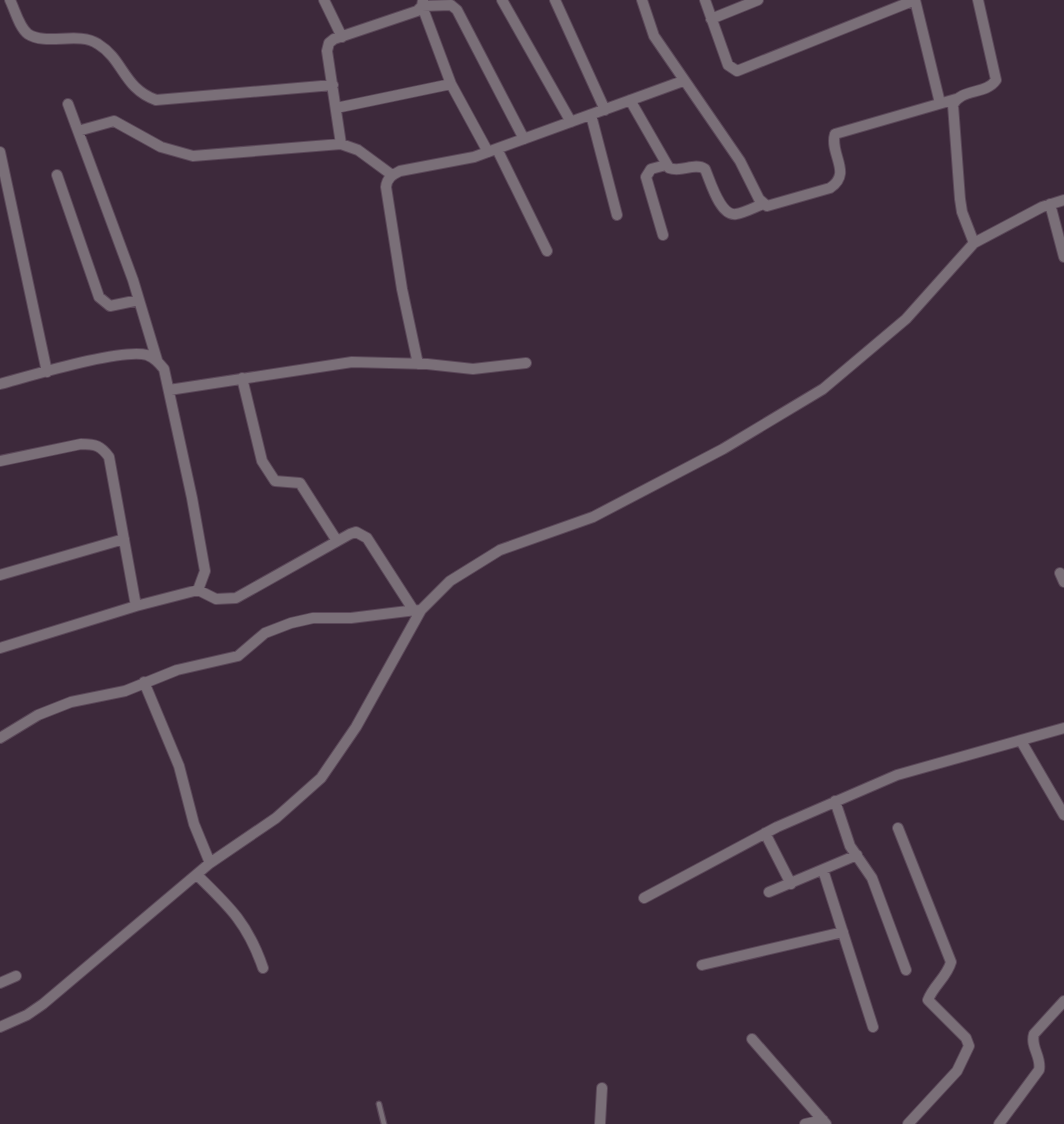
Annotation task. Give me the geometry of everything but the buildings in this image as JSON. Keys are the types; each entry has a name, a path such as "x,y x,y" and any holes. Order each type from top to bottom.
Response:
{"street":[{"path":"10,0 27,33 37,37 87,39 97,43 108,52 132,86 144,96 156,100 332,85"},
{"path":"324,0 342,37"},
{"path":"502,0 571,122"},
{"path":"555,0 605,110"},
{"path":"642,0 654,36 682,81 740,161 763,204"},
{"path":"705,0 728,65 737,71 915,0 940,103"},
{"path":"711,19 758,0"},
{"path":"630,100 666,165 675,170 698,165 705,169 721,205 729,214 735,215 763,204 772,206 831,188 837,183 840,171 834,144 835,134 956,99 994,85 996,80 978,0"},
{"path":"423,3 451,84 492,150 547,251"},
{"path":"341,144 327,51 329,43 408,15 423,3 451,5 457,10 524,139"},
{"path":"418,364 400,281 386,187 392,175 400,171 460,161 682,81"},
{"path":"336,108 451,84"},
{"path":"956,99 953,105 960,199 974,243"},
{"path":"68,104 139,300 157,360 164,369 205,571 198,590"},
{"path":"591,115 618,215"},
{"path":"78,131 114,121 161,147 193,156 341,144 358,150 392,175"},
{"path":"0,152 47,372"},
{"path":"663,235 646,177 651,169 666,165"},
{"path":"57,175 99,297 110,306 139,300"},
{"path":"0,1027 27,1015 43,1004 210,863 276,818 329,769 356,727 418,610 450,581 500,550 593,517 723,449 823,389 906,319 974,243 1050,204 1064,200"},
{"path":"1050,204 1064,257"},
{"path":"0,384 121,354 147,355 157,360"},
{"path":"169,390 352,362 485,369 526,363"},
{"path":"242,378 267,472 275,481 299,483 337,541"},
{"path":"0,461 81,444 101,447 109,457 136,606"},
{"path":"0,648 198,590 216,599 236,598 349,534 362,534 418,610"},
{"path":"0,575 124,539"},
{"path":"0,738 38,715 61,705 125,691 177,670 238,656 265,633 291,623 313,618 373,616 418,610"},
{"path":"144,682 179,766 194,824 210,863"},
{"path":"644,898 765,833 897,775 1064,728"},
{"path":"1021,741 1064,815"},
{"path":"835,801 850,846 872,878 906,970"},
{"path":"898,828 951,962 947,973 928,1000 966,1038 970,1046 957,1071 908,1124"},
{"path":"765,833 790,884"},
{"path":"769,892 857,855"},
{"path":"823,870 873,1027"},
{"path":"197,875 226,902 242,923 253,940 263,968"},
{"path":"702,965 843,932"},
{"path":"0,983 16,976"},
{"path":"999,1124 1039,1070 1041,1063 1032,1040 1034,1034 1064,1000"},
{"path":"752,1039 824,1122"},
{"path":"600,1124 602,1088"},
{"path":"805,1124 824,1122"}],"lane":[{"path":"379,1104 384,1124"}]}
